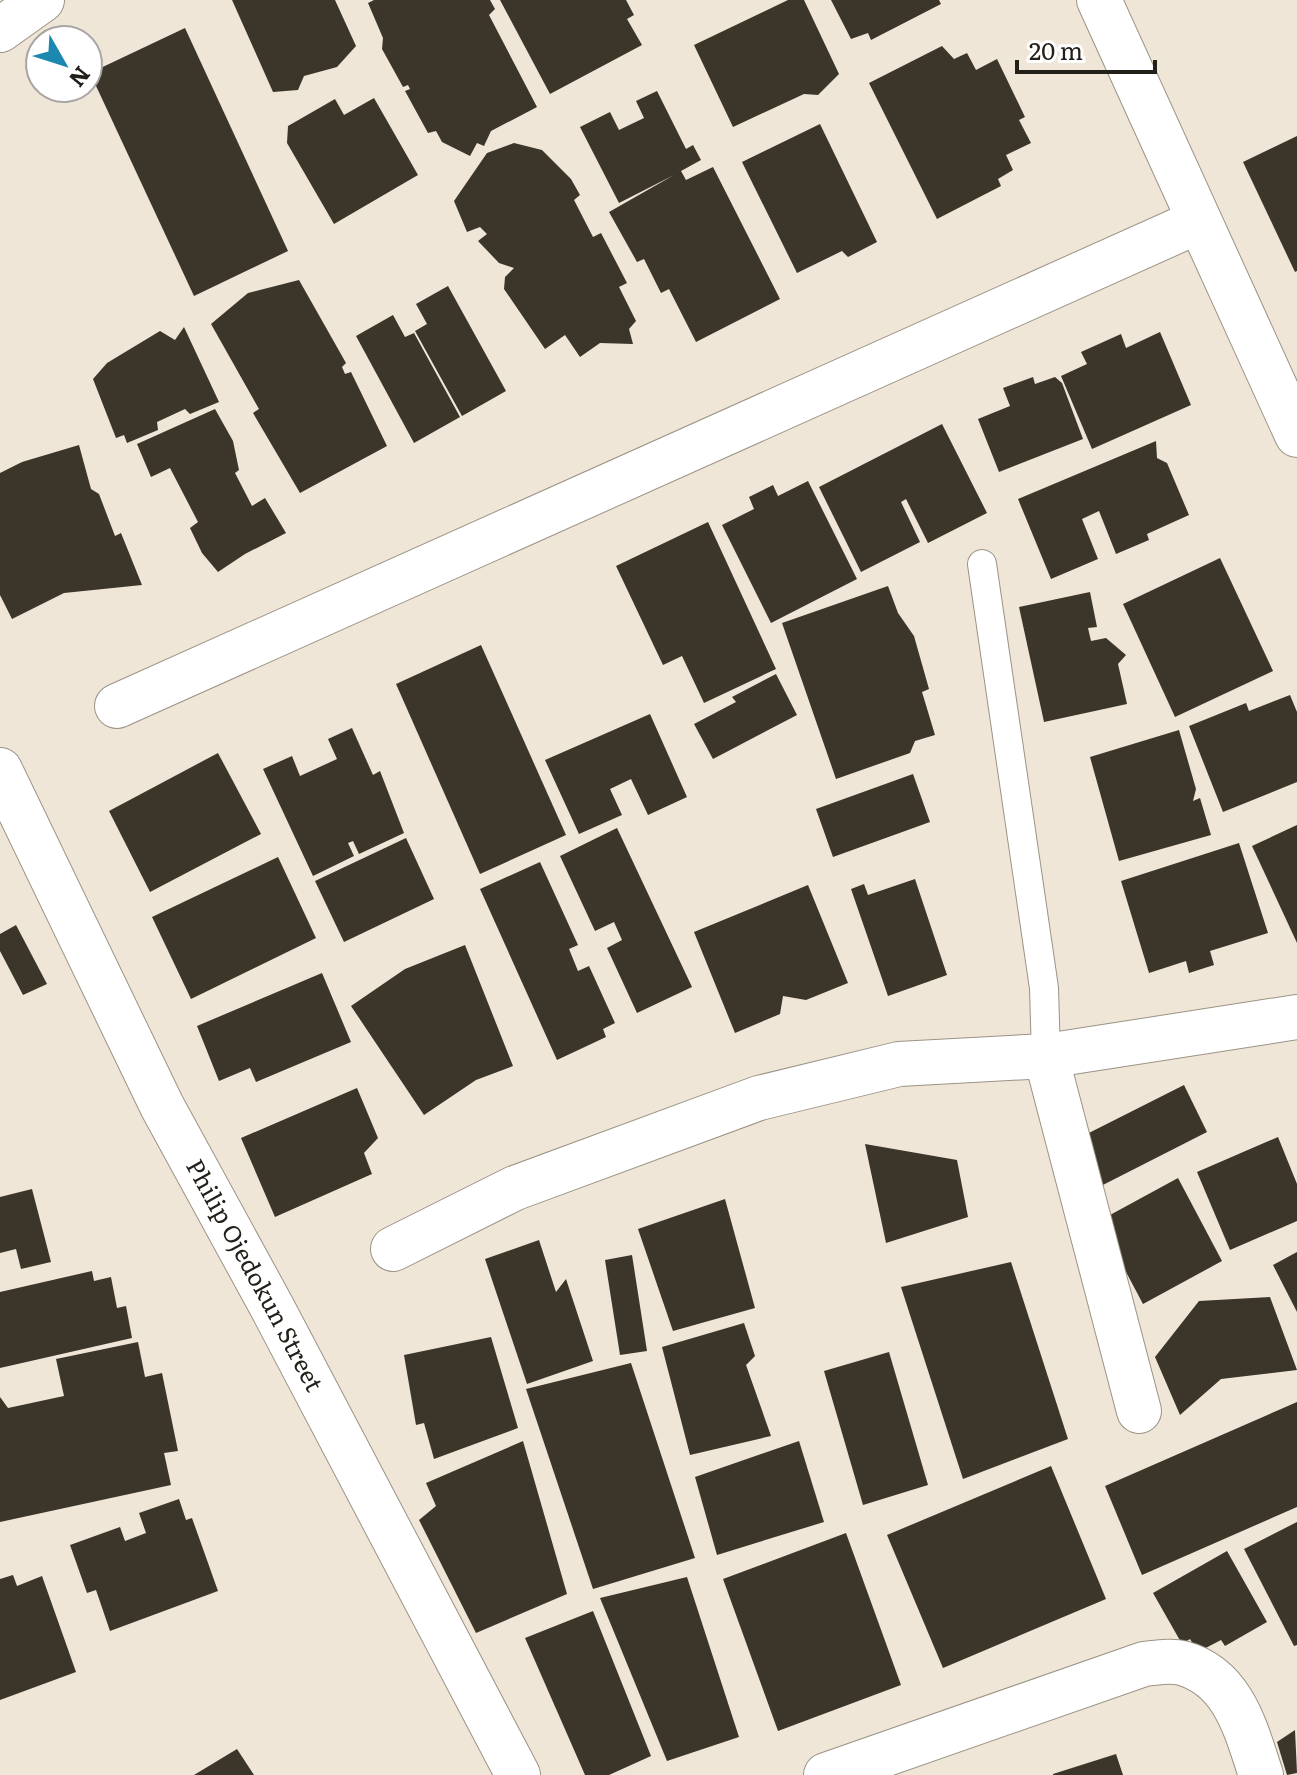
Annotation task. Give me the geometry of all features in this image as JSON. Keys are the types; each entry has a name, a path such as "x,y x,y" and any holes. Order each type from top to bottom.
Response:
{"street":[{"path":"0,30 42,0"},
{"path":"1099,0 1297,435"},
{"path":"117,706 1199,221"},
{"name":"Philip Ojedokun Street","path":"0,770 162,1106 273,1309 518,1775"},
{"path":"393,1249 515,1188 759,1098 899,1064 1046,1056 1297,1017"},
{"path":"1046,1056 1139,1411"},
{"path":"826,1775 1144,1664 1181,1662 1215,1679 1240,1710 1261,1775"}],"lane":[{"path":"982,564 1044,988 1046,1056"}],"building":[{"path":"232,0 335,0 356,46 337,67 304,76 298,90 273,92"},
{"path":"374,0 490,0 495,9 489,15 537,107 491,131 484,146 477,143 470,156 442,142 436,131 428,133 405,91 410,89 408,85 403,87 382,49 383,38 368,3"},
{"path":"500,0 626,0 634,15 627,19 642,45 550,94"},
{"path":"788,0 804,0 839,74 818,95 804,94 733,127 694,45"},
{"path":"831,0 939,0 941,4 871,40 868,33 851,39"},
{"path":"185,28 288,251 194,296 104,103 104,66"},
{"path":"942,46 954,59 967,53 976,70 997,59 1025,117 1019,120 1031,143 1006,155 1013,170 998,179 1001,186 937,219 869,83"},
{"path":"657,91 686,149 693,145 701,160 681,171 686,180 713,167 780,299 696,342 669,289 661,293 644,259 637,262 609,212 674,175 619,203 580,127 610,112 619,130 644,118 636,101"},
{"path":"374,98 418,175 334,224 287,143 288,126 335,99 344,115"},
{"path":"820,124 877,242 848,257 842,251 797,273 742,162"},
{"path":"1297,136 1297,271 1295,272 1243,162"},
{"path":"514,143 542,150 571,179 580,195 574,200 593,237 601,233 627,283 619,287 636,321 629,329 633,344 600,343 580,357 565,335 545,349 504,289 505,277 514,268 499,263 478,241 487,234 480,227 467,232 454,201 487,153"},
{"path":"299,280 346,363 342,367 345,374 351,372 387,446 300,493 253,413 259,409 211,324 248,293"},
{"path":"448,286 506,391 462,416 415,331 427,324 416,304"},
{"path":"393,315 405,337 414,333 460,417 414,443 356,336"},
{"path":"184,327 219,402 190,414 185,409 157,422 158,430 127,443 124,435 116,438 93,379 107,363 160,331 175,340"},
{"path":"1160,332 1191,405 1092,449 1061,376 1087,364 1081,352 1121,334 1126,348"},
{"path":"1033,377 1035,384 1055,377 1062,383 1083,439 999,472 978,419 1010,406 1003,388"},
{"path":"215,409 233,441 239,470 235,473 252,506 265,498 286,533 218,572 202,553 190,528 198,522 170,468 151,477 137,444"},
{"path":"942,424 987,513 928,543 906,499 901,502 920,542 861,572 819,487"},
{"path":"1156,441 1157,458 1167,463 1189,515 1147,534 1149,540 1116,554 1099,511 1082,519 1098,559 1051,579 1018,499"},
{"path":"79,445 91,489 99,494 115,536 121,533 142,585 64,593 12,619 0,595 0,473 22,462"},
{"path":"808,481 857,579 771,623 722,525 754,509 749,497 773,485 778,496"},
{"path":"708,522 776,669 704,703 682,656 663,665 616,566"},
{"path":"1220,558 1273,671 1175,717 1123,604"},
{"path":"888,586 898,613 914,636 929,689 922,692 935,735 915,741 910,753 836,779 782,623"},
{"path":"1090,592 1097,627 1088,628 1091,641 1106,638 1126,655 1118,664 1127,704 1044,722 1019,607"},
{"path":"481,645 566,835 480,874 396,684"},
{"path":"776,674 797,715 713,759 694,724 736,702 732,697"},
{"path":"1290,695 1297,712 1297,782 1223,812 1189,726 1246,703 1249,711"},
{"path":"650,714 687,797 648,815 631,779 610,789 622,815 579,834 545,760"},
{"path":"352,728 373,775 380,771 404,833 359,854 353,841 348,843 354,856 313,876 263,769 292,756 300,776 337,759 328,739"},
{"path":"1179,730 1196,789 1193,801 1200,798 1211,835 1119,861 1090,757"},
{"path":"218,753 261,834 150,892 109,811"},
{"path":"913,774 930,822 833,857 816,809"},
{"path":"1297,825 1297,943 1252,846"},
{"path":"617,828 692,987 637,1013 607,948 622,940 614,922 595,931 560,856"},
{"path":"406,838 434,899 344,942 315,881"},
{"path":"1239,843 1268,933 1210,951 1214,965 1189,973 1186,961 1149,973 1121,881"},
{"path":"278,857 316,938 191,999 152,917"},
{"path":"540,862 578,945 569,949 578,971 589,966 615,1023 603,1029 606,1037 557,1060 480,889"},
{"path":"915,879 947,975 888,996 851,889 864,884 868,895"},
{"path":"808,885 848,983 806,1000 783,996 780,1014 735,1033 694,932"},
{"path":"16,925 47,984 23,995 0,951 0,934"},
{"path":"465,945 513,1066 476,1080 424,1115 351,1006 405,969"},
{"path":"322,973 351,1042 256,1082 250,1068 219,1081 197,1026"},
{"path":"1184,1085 1207,1132 1095,1189 1071,1142"},
{"path":"357,1088 378,1138 364,1153 372,1174 275,1217 241,1138"},
{"path":"1278,1137 1297,1184 1297,1221 1230,1250 1197,1172"},
{"path":"865,1144 957,1160 968,1217 886,1243"},
{"path":"1178,1178 1222,1261 1143,1304 1099,1221"},
{"path":"32,1189 51,1262 21,1269 16,1249 0,1253 0,1197"},
{"path":"725,1199 755,1308 673,1331 638,1229"},
{"path":"539,1240 556,1292 566,1279 593,1361 527,1384 485,1259"},
{"path":"1297,1252 1297,1312 1273,1265"},
{"path":"632,1255 647,1351 620,1355 605,1260"},
{"path":"1011,1262 1068,1439 963,1479 901,1287"},
{"path":"92,1271 94,1281 111,1277 117,1308 126,1306 132,1338 0,1368 0,1292"},
{"path":"1270,1297 1297,1370 1221,1379 1180,1415 1155,1357 1199,1301"},
{"path":"744,1323 755,1356 746,1365 771,1436 690,1455 662,1347"},
{"path":"491,1337 518,1428 434,1459 424,1423 416,1425 404,1355"},
{"path":"138,1342 145,1377 162,1373 178,1451 164,1453 171,1485 0,1522 0,1397 8,1408 64,1396 56,1359"},
{"path":"889,1352 928,1485 863,1505 824,1371"},
{"path":"631,1363 695,1558 593,1589 526,1389"},
{"path":"1297,1402 1297,1507 1142,1575 1105,1486"},
{"path":"523,1441 567,1594 476,1633 419,1520 436,1506 426,1483"},
{"path":"799,1441 824,1522 717,1555 695,1477"},
{"path":"1051,1466 1106,1599 943,1668 887,1535"},
{"path":"179,1499 186,1520 192,1518 218,1591 110,1631 96,1590 87,1593 70,1545 120,1527 125,1541 146,1533 139,1513"},
{"path":"1297,1522 1297,1645 1294,1646 1244,1549"},
{"path":"846,1533 901,1685 778,1731 723,1579"},
{"path":"1227,1551 1267,1622 1225,1646 1221,1640 1198,1652 1190,1639 1182,1644 1153,1593"},
{"path":"13,1575 17,1586 42,1576 76,1672 0,1700 0,1579"},
{"path":"687,1577 739,1737 667,1761 600,1598"},
{"path":"593,1611 651,1756 609,1775 585,1775 525,1638"},
{"path":"1295,1730 1297,1773 1287,1775 1277,1742"},
{"path":"237,1749 254,1775 194,1775"},
{"path":"1116,1754 1123,1775 1053,1775 1053,1774"}]}
